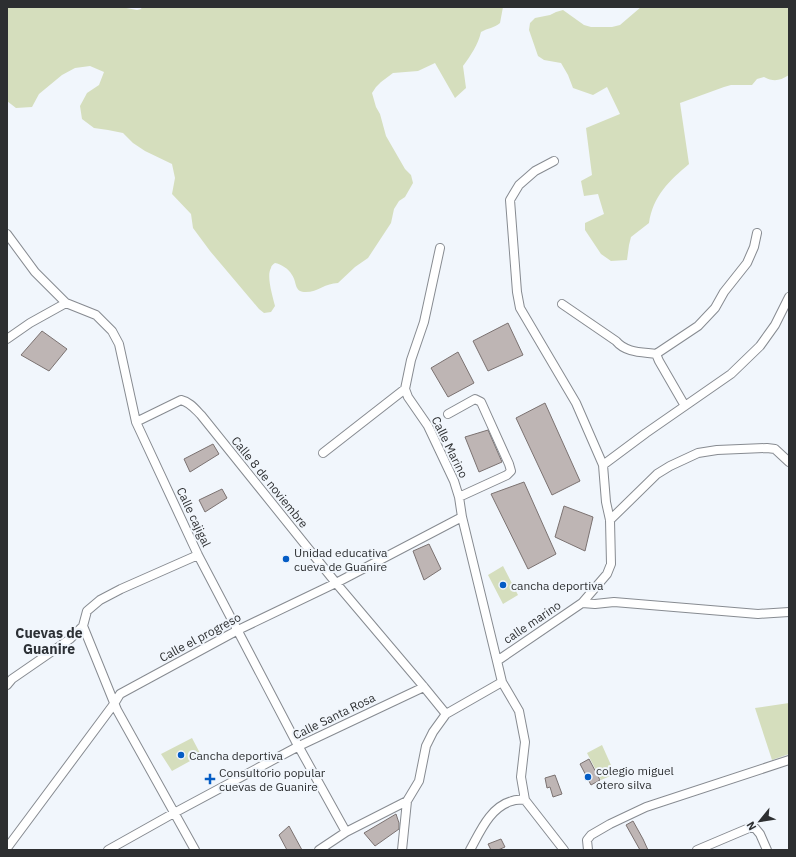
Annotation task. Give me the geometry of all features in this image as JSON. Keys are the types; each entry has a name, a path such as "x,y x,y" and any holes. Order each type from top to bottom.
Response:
{"street":[{"name":"calle marino","path":"497,661 582,603 610,570 610,520 606,502 603,465 576,403 520,308 517,292 510,200 519,185 536,171 554,162"},
{"path":"562,304 616,341 621,347 629,351 656,354 698,326 715,308 724,292 747,263 754,247 757,233"},
{"name":"Calle cajigal","path":"7,234 35,272 66,303 96,315 112,331 119,344 136,422 198,555 346,832"},
{"path":"323,453 405,389 411,360 424,322 440,248"},
{"path":"603,465 731,374 760,346 775,325 789,297"},
{"path":"7,339 66,303"},
{"path":"656,354 685,406"},
{"name":"Calle Marino","path":"405,389 408,397 428,426 454,481 497,661"},
{"path":"448,414 475,399 481,402 511,471 507,475 459,497"},
{"name":"Calle 8 de noviembre","path":"136,422 181,400 186,401 191,405 201,415 336,583 446,714"},
{"path":"610,520 657,474 698,453 717,450 767,448 775,449 789,462"},
{"name":"Calle el progreso","path":"7,848 120,694 238,630 336,583 462,517"},
{"path":"7,685 12,679 70,638 83,626 87,611 100,600 121,589 198,555"},
{"path":"582,603 595,604 614,602 758,614 789,612"},
{"path":"83,626 114,704 195,850"},
{"path":"497,661 502,682 519,711 525,742 521,777 525,800 562,849"},
{"path":"402,850 407,802 419,781 426,746 433,732 446,714 502,682"},
{"name":"Calle Santa Rosa","path":"108,850 299,746 424,687"},
{"path":"588,850 588,840 591,835 633,813 663,801 789,760"},
{"path":"470,850 482,827 494,812 502,805 513,800 525,800"},
{"path":"319,850 346,832 407,802"},
{"path":"697,850 749,828 755,828 760,834 768,850"}],"green space":[{"path":"7,7 121,7 137,10 141,9 142,7 503,7 500,23 481,32 476,46 463,66 466,88 455,98 435,63 418,71 393,73 376,87 372,93 386,136 405,169 411,175 413,183 405,197 399,201 394,209 391,223 368,258 355,267 338,283 333,283 313,291 304,292 297,288 294,278 285,267 280,264 273,264 269,276 275,306 271,312 264,313 210,251 193,228 191,214 172,194 175,178 172,164 145,151 133,143 123,133 94,128 82,119 80,106 87,93 99,85 104,72 90,66 75,68 62,75 39,94 32,107 16,108 7,101"},
{"path":"641,7 789,7 789,75 782,79 776,80 771,80 764,77 757,79 752,85 731,85 680,103 689,164 669,183 658,197 651,213 649,223 631,237 627,260 611,261 601,254 585,230 585,223 604,214 598,194 584,196 581,181 592,175 586,128 620,114 607,87 593,95 573,88 561,63 544,60 538,56 529,30 530,23 535,18 550,15 563,10 584,25 591,27 612,27 620,25"},
{"name":"cancha deportiva","path":"503,566 518,595 503,604 488,575"},
{"path":"789,703 789,754 772,760 755,708"},
{"name":"Cancha deportiva","path":"192,738 201,755 172,771 161,754"},
{"path":"602,745 615,774 601,780 587,753"}],"building":[{"path":"508,323 523,355 488,371 473,341"},
{"path":"42,331 67,349 49,371 21,355"},
{"path":"458,352 474,383 448,397 431,368"},
{"path":"545,403 580,481 552,495 516,418"},
{"path":"488,430 502,462 479,472 465,437"},
{"path":"213,444 219,454 190,472 184,459"},
{"path":"524,482 556,554 528,569 491,494"},
{"path":"222,489 227,498 205,512 199,500"},
{"path":"564,506 593,517 585,551 555,537"},
{"path":"429,544 441,569 424,580 413,551"},
{"path":"589,759 600,780 591,785 580,764"},
{"path":"555,775 562,794 553,797 550,787 547,788 545,778"},
{"path":"396,814 399,829 375,846 364,833"},
{"path":"633,821 648,850 640,850 626,825"},
{"path":"289,826 302,850 287,850 279,835"},
{"path":"501,839 505,847 498,850 491,850 488,844"}],"place":[{"name":"Unidad educativa cueva de Guanire","path":"286,559"},
{"name":"cancha deportiva","path":"503,585"},
{"name":"Cancha deportiva","path":"181,755"},
{"name":"colegio miguel otero silva","path":"588,777"},
{"name":"Consultorio popular cuevas de Guanire","path":"210,779"}],"district":[{"name":"Cuevas de Guanire","path":"49,642"}]}
